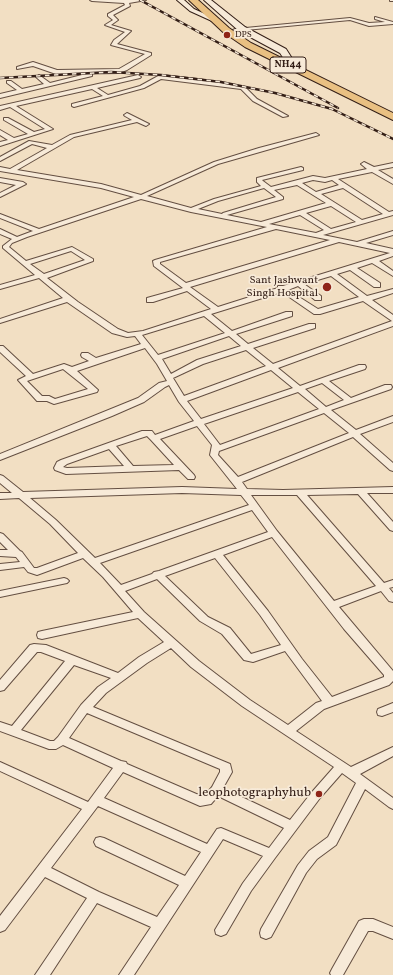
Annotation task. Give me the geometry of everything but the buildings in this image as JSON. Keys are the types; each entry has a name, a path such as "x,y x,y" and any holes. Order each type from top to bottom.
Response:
{"highway":[{"name":"NH44","path":"193,0 214,20 248,45 393,117"},
{"name":"NH44","path":"201,0 256,44 393,111"}],"street":[{"path":"92,0 124,2 144,0"},
{"path":"180,0 192,10 214,20"},
{"path":"207,0 239,29 350,19 369,25 393,23"},
{"path":"19,68 34,64 56,72 125,70 149,54 114,45 116,41 129,32 107,25 116,20 110,15 128,5 124,2"},
{"path":"377,18 393,23"},
{"path":"0,97 92,75"},
{"path":"39,77 67,93"},
{"path":"0,108 138,77"},
{"path":"74,105 130,91 142,87 160,77 208,82 243,88 258,102 284,116"},
{"path":"8,82 21,91"},
{"path":"116,82 130,91"},
{"path":"93,87 107,97"},
{"path":"0,97 50,129 0,144"},
{"path":"0,121 25,114"},
{"path":"127,115 146,124"},
{"path":"6,119 33,134"},
{"path":"4,170 75,135 137,120"},
{"path":"0,132 13,140"},
{"path":"316,135 221,161 143,196 17,239 7,244 3,250 26,263 68,299 115,331 127,335 138,335 281,288 393,254"},
{"path":"0,159 31,142 52,147"},
{"path":"364,164 393,182"},
{"path":"191,210 216,200 268,188 313,178 325,180 393,165"},
{"path":"221,215 281,198 258,181 259,179 301,169"},
{"path":"4,170 101,186 191,210 278,226 393,251"},
{"path":"0,180 23,184 0,195"},
{"path":"335,180 391,213"},
{"path":"296,182 361,222"},
{"path":"315,194 344,186"},
{"path":"262,223 331,204"},
{"path":"300,212 330,231"},
{"path":"318,235 391,213"},
{"path":"0,216 38,231"},
{"path":"216,309 156,265 157,261 278,226"},
{"path":"0,231 17,239"},
{"path":"359,243 393,233"},
{"path":"150,300 186,287 340,239"},
{"path":"0,287 42,276 91,260 72,248 26,263"},
{"path":"373,260 393,274"},
{"path":"351,267 377,285"},
{"path":"331,273 393,319"},
{"path":"298,283 318,298"},
{"path":"281,288 317,312 393,291"},
{"path":"0,321 68,299"},
{"path":"205,313 355,434 393,468"},
{"path":"157,358 289,314"},
{"path":"182,400 393,323"},
{"path":"0,457 141,400 191,366 312,326"},
{"path":"138,335 157,358 182,400 200,422 216,446 214,455 237,481 274,533 390,676 385,682 320,706 289,730"},
{"path":"71,370 146,345"},
{"path":"0,348 32,377"},
{"path":"85,355 95,361"},
{"path":"64,366 71,370 94,390 54,402 50,398 40,399 22,380 64,366"},
{"path":"154,438 362,367"},
{"path":"323,380 350,401"},
{"path":"216,449 325,411 388,387"},
{"path":"237,481 309,450 393,419"},
{"path":"180,467 129,467 66,471 58,468 60,464 64,462 145,433 150,433 180,467 191,477"},
{"path":"111,446 129,467"},
{"path":"384,460 393,456"},
{"path":"0,478 24,496 53,522 93,562 140,614 171,643 226,688 363,781 393,804"},
{"path":"0,496 168,491 300,493 393,490"},
{"path":"361,492 393,528"},
{"path":"300,493 388,585 393,599"},
{"path":"93,562 254,506"},
{"path":"118,590 157,574 274,533"},
{"path":"0,536 34,572 40,572 85,554"},
{"path":"0,553 16,553"},
{"path":"216,553 264,614 329,702"},
{"path":"0,567 26,564"},
{"path":"40,572 48,584"},
{"path":"157,574 204,619 226,631 248,657 257,657 287,647"},
{"path":"0,594 64,581"},
{"path":"332,606 388,585"},
{"path":"42,635 140,614"},
{"path":"0,726 53,746 62,740 86,708 102,690 171,643"},
{"path":"0,687 34,648 42,648 119,677"},
{"path":"13,732 69,662 74,660"},
{"path":"382,712 393,707"},
{"path":"62,740 204,802 208,800 216,790 226,772 226,767 86,708"},
{"path":"221,930 247,887 270,854 316,795 346,770 393,751"},
{"path":"0,926 122,765"},
{"path":"0,766 209,850"},
{"path":"266,933 302,869 313,855 332,841 363,781"},
{"path":"216,790 291,826"},
{"path":"126,975 218,836 223,833 270,854"},
{"path":"100,842 187,883"},
{"path":"42,870 95,896 159,924"},
{"path":"42,975 95,896"},
{"path":"337,973 364,924 373,925 393,934"}],"railway":[{"path":"140,0 338,108"},
{"path":"0,78 111,72 161,75 221,82 275,93 332,109 393,139"}],"place":[{"name":"DPS","path":"227,35"},
{"name":"Sant Jashwant Singh Hospital","path":"327,287"},
{"name":"leophotographyhub","path":"319,794"}]}
